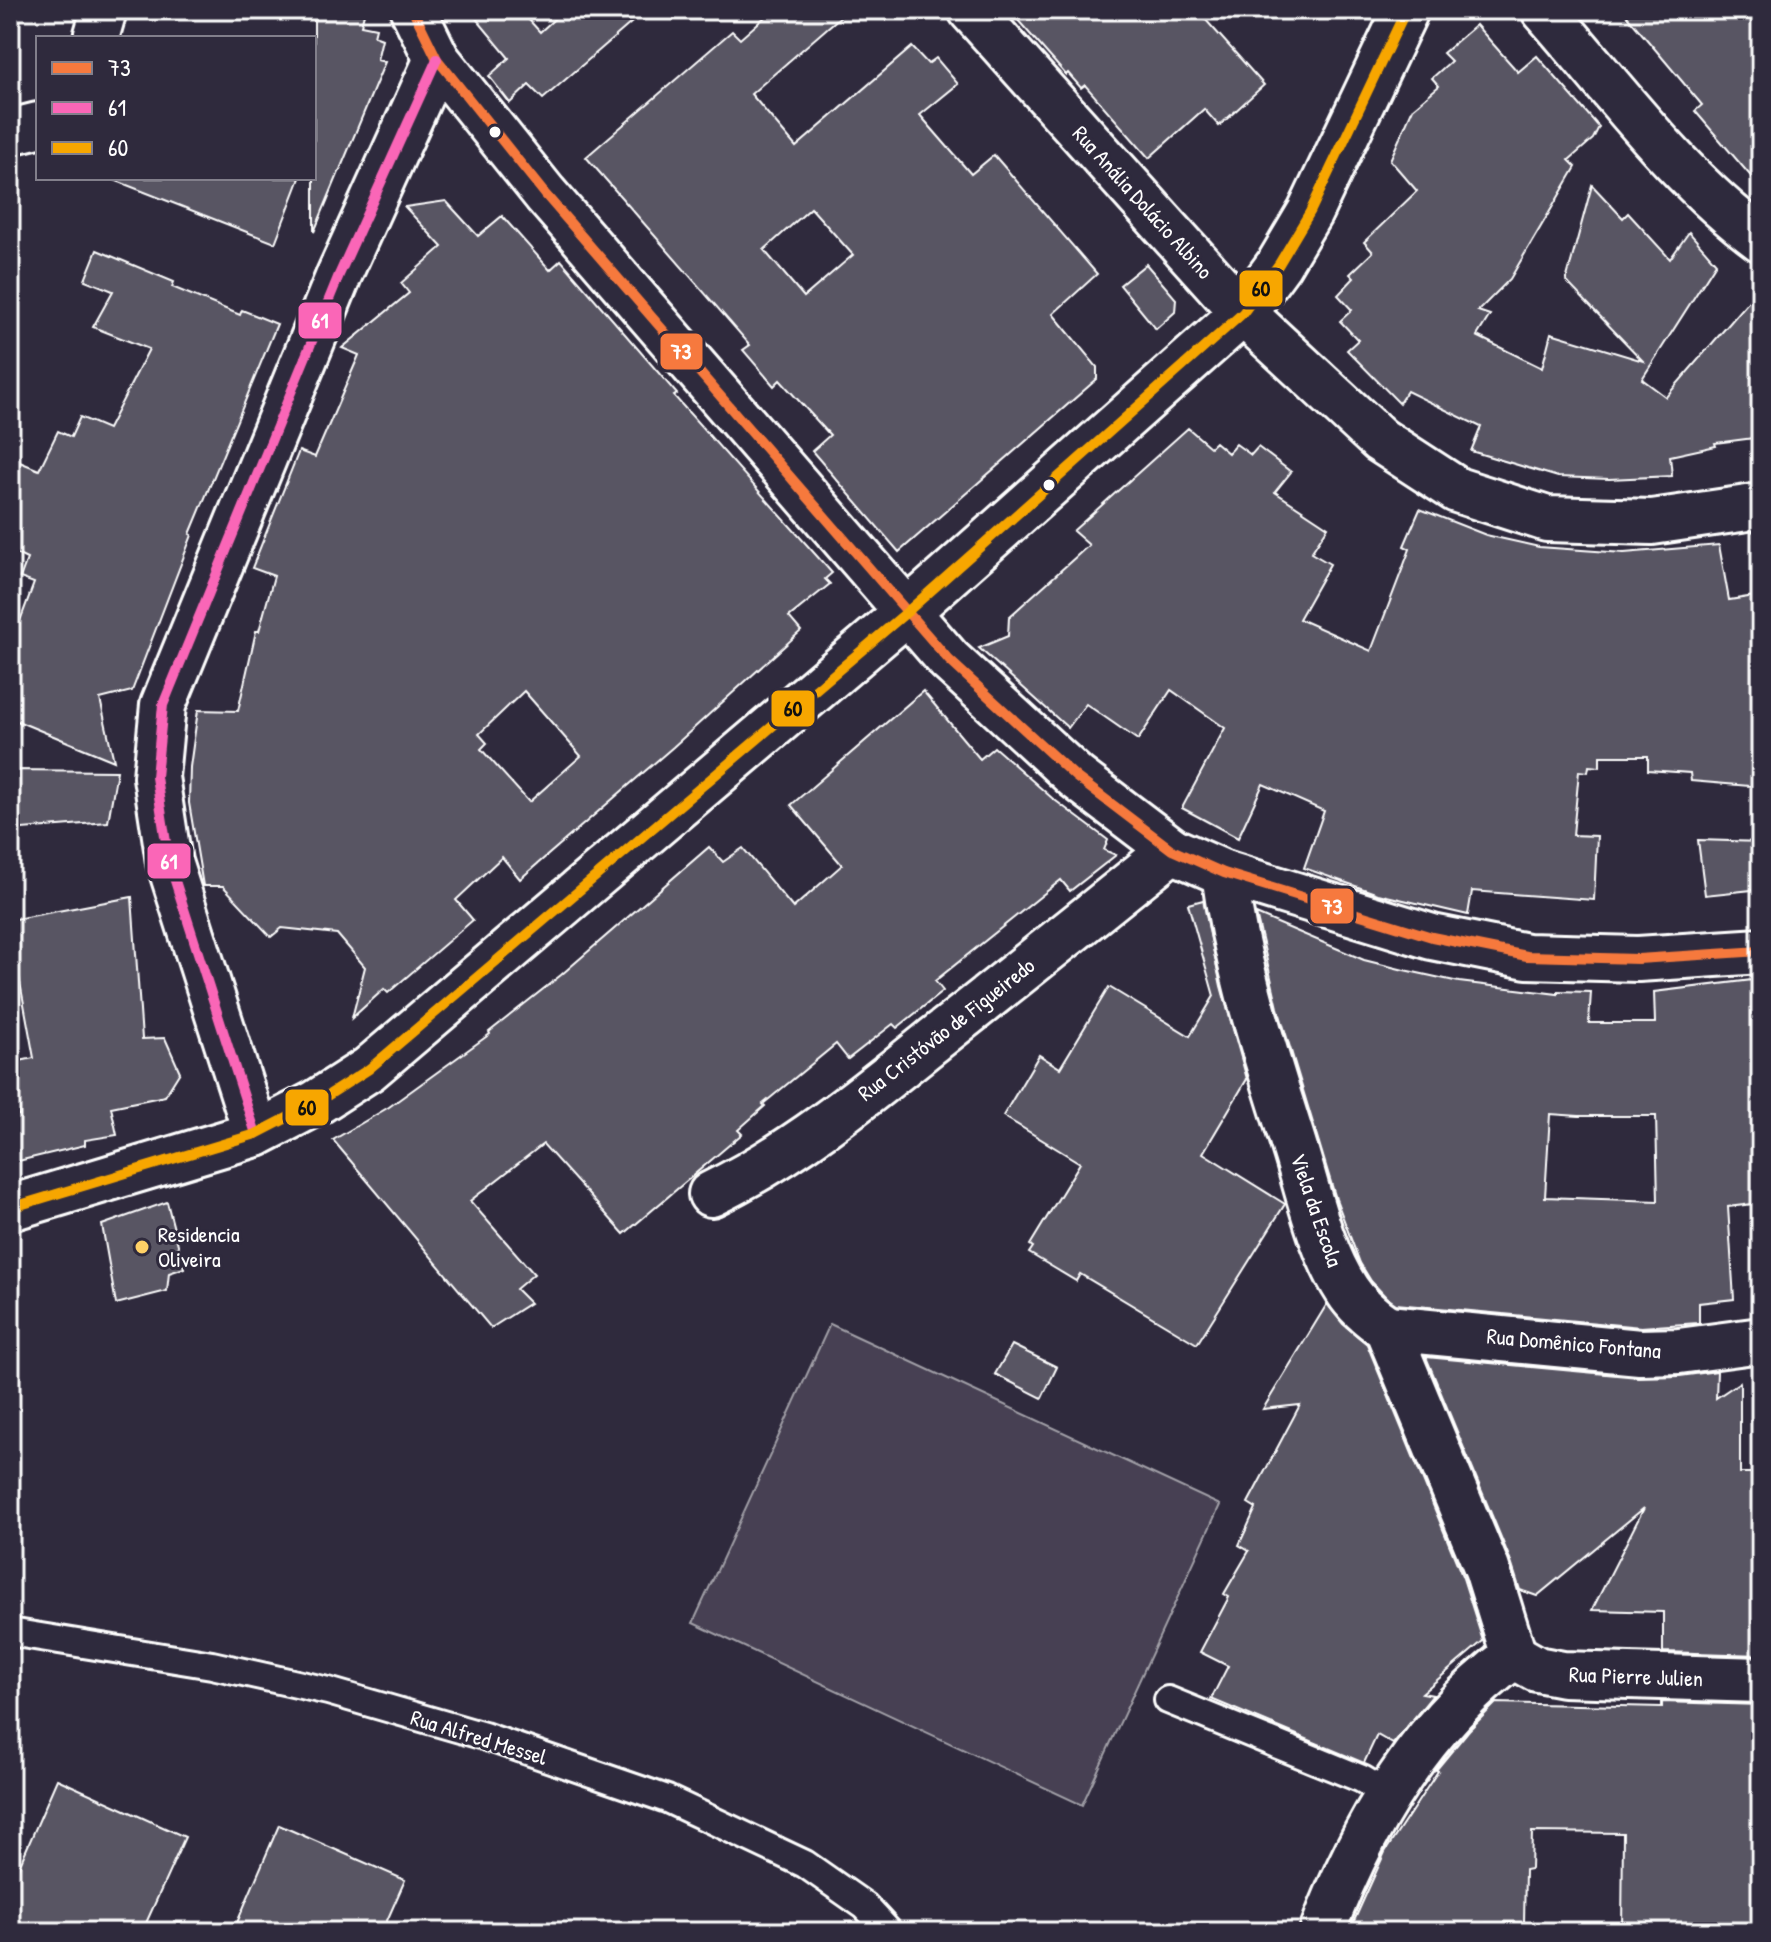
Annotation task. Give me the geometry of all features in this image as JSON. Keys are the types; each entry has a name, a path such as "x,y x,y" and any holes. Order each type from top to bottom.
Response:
{"street":[{"path":"97,36 104,10"},
{"path":"413,10 437,59 545,194 949,660 1076,777 1172,850 1224,873 1432,937 1527,956 1638,959 1761,951"},
{"name":"Rua Anália Dolácio Albino","path":"971,10 1243,313 1380,440 1457,490 1547,519 1652,522 1761,506"},
{"path":"10,1208 256,1134 316,1103 369,1069 907,612 1243,313 1279,264 1310,212 1406,10"},
{"path":"1544,10 1684,170 1735,220 1761,239"},
{"path":"256,1134 169,862 156,777 163,705 339,275 437,59"},
{"path":"10,132 36,126"},
{"name":"Rua Cristóvão de Figueiredo","path":"711,1194 751,1175 884,1079 1172,850"},
{"name":"Viela da Escola","path":"1224,873 1231,929 1248,997 1319,1224 1348,1292 1367,1313 1387,1328 1487,1569 1514,1656"},
{"name":"Rua Domênico Fontana","path":"1387,1328 1640,1352 1679,1351 1761,1340"},
{"path":"1322,1932 1341,1883 1387,1794 1449,1713 1483,1679 1514,1656"},
{"name":"Rua Pierre Julien","path":"1514,1656 1537,1669 1563,1674 1761,1680"}],"lane":[{"name":"Rua Alfred Messel","path":"21,1633 212,1665 328,1691 484,1736 667,1799 805,1864 865,1906 889,1932"},
{"path":"1168,1700 1362,1779 1387,1794"}],"shaded area":[{"path":"830,1324 1220,1505 1082,1805 693,1623"}],"building":[{"path":"314,10 365,10 361,25 376,28 374,36 382,39 377,60 385,62 314,232 316,36"},
{"path":"469,10 520,10 540,32 564,10 646,10 543,99 529,85 510,103 489,76 509,58"},
{"path":"773,10 848,10 751,94 796,147 912,47 928,64 936,58 958,84 920,115 971,174 994,155 1097,274 1053,314 1097,367 1097,379 899,552 812,451 830,435 780,380 774,386 743,350 750,345 586,157 732,31 740,39","holes":["811,208 853,255 804,297 764,250"]},
{"path":"1009,10 1197,10 1264,85 1219,126 1204,109 1149,158 1085,85 1081,88 1068,73 1066,75"},
{"path":"1622,10 1741,10 1761,31 1761,188 1695,111 1702,105"},
{"path":"1476,25 1518,72 1537,56 1599,127 1593,139 1569,160 1576,167 1510,279 1478,311 1490,315 1477,336 1542,368 1551,333 1643,361 1566,281 1592,185 1623,218 1628,213 1670,259 1689,232 1716,263 1642,379 1666,397 1761,287 1761,437 1715,443 1716,446 1670,456 1672,476 1609,479 1558,477 1471,451 1481,427 1407,391 1399,403 1347,350 1358,340 1340,321 1352,310 1338,295 1354,278 1350,274 1373,252 1364,242 1417,191 1390,160 1413,108 1439,86 1432,78 1451,61 1443,53"},
{"path":"114,180 299,180 275,243"},
{"path":"446,201 478,236 502,216 550,270 561,260 677,394 674,396 832,573 825,579 830,584 789,617 801,631 520,879 502,857 456,900 473,920 388,993 384,989 352,1018 365,967 337,934 282,928 271,937 223,886 203,886 189,803 190,767 198,710 238,711 256,631 259,631 274,576 252,568 299,451 315,457 359,355 342,348 409,293 401,283 442,247 405,207","holes":["524,691 581,756 529,802 481,749 487,743 479,734"]},
{"path":"97,250 174,282 172,287 240,315 242,310 277,324 190,534 132,691 100,699 114,761 10,718 10,648 34,583 20,578 27,559 10,551 10,458 39,470 58,431 71,437 80,417 108,429 149,349 93,327 113,291 85,280"},
{"path":"1146,264 1176,299 1175,312 1156,329 1120,285"},
{"path":"1188,428 1210,447 1215,442 1228,453 1236,444 1251,455 1258,447 1291,472 1275,492 1328,527 1311,553 1330,564 1299,619 1371,651 1410,549 1404,546 1420,509 1486,535 1539,547 1624,553 1719,545 1729,600 1761,595 1761,787 1691,781 1690,773 1648,770 1648,756 1600,756 1600,767 1589,766 1588,772 1579,771 1573,835 1597,836 1594,900 1472,891 1468,915 1378,894 1304,868 1324,811 1263,784 1238,838 1182,808 1225,728 1171,690 1138,740 1086,704 1068,728 979,648 1008,636 1009,617 1089,545 1073,531"},
{"path":"923,691 980,759 994,747 1052,798 1108,840 1104,850 1116,855 1070,891 1061,880 935,981 943,991 897,1028 893,1024 848,1059 836,1044 763,1104 765,1106 738,1130 742,1134 624,1234 543,1144 470,1201 534,1274 516,1289 530,1303 491,1328 333,1140 389,1107 490,1034 709,847 723,862 743,848 793,908 842,865 791,805"},
{"path":"10,770 117,771 108,822 10,830"},
{"path":"1698,840 1761,842 1761,889 1705,895"},
{"path":"132,897 142,1039 165,1038 180,1072 165,1096 111,1107 117,1135 85,1140 85,1145 10,1163 10,1116 19,1115 10,1063 34,1058 19,977 10,979 10,920"},
{"path":"1203,900 1221,986 1247,1079 1203,1153 1285,1204 1197,1344 1080,1274 1076,1281 1029,1253 1033,1247 1030,1245 1080,1163 1003,1116 1039,1055 1060,1068 1109,987 1190,1036 1214,996 1188,904"},
{"path":"1256,914 1364,960 1404,970 1459,982 1558,994 1558,991 1591,992 1589,1023 1655,1023 1654,992 1761,979 1761,1203 1728,1207 1734,1299 1699,1303 1699,1323 1641,1327 1396,1304 1371,1281 1360,1263 1336,1199 1278,1008","holes":["1550,1114 1656,1116 1658,1201 1545,1197"]},
{"name":"Residencia Oliveira","path":"167,1202 184,1268 169,1273 167,1291 116,1304 102,1225"},
{"path":"1327,1304 1343,1324 1367,1344 1463,1578 1483,1641 1422,1693 1433,1695 1393,1744 1377,1735 1364,1763 1211,1699 1228,1666 1200,1652 1229,1597 1224,1594 1249,1551 1239,1545 1256,1508 1248,1503 1300,1405 1263,1409"},
{"path":"1012,1345 1057,1367 1042,1398 995,1374"},
{"path":"1426,1357 1638,1377 1717,1371 1716,1398 1740,1382 1740,1473 1761,1473 1761,1655 1663,1652 1663,1612 1592,1610 1644,1508 1537,1596 1520,1590"},
{"path":"1662,1702 1761,1705 1761,1932 1622,1932 1623,1833 1532,1832 1531,1869 1525,1870 1524,1923 1486,1923 1486,1930 1349,1932 1385,1852 1436,1770 1496,1703 1662,1707"},
{"path":"57,1779 185,1837 142,1932 10,1932 10,1887"},
{"path":"279,1825 405,1880 382,1932 233,1932"}],"transit line":[{"name":"73","path":"413,10 437,59 545,194 949,660 1076,777 1172,850 1224,873 1432,937 1527,956 1638,959 1761,951"},
{"name":"60","path":"10,1208 256,1134 316,1103 369,1069 907,612 1243,313 1279,264 1310,212 1406,10"},
{"name":"61","path":"256,1134 169,862 156,777 163,705 339,275 437,59"}],"place":[{"name":"Residencia Oliveira","path":"142,1247"}]}
